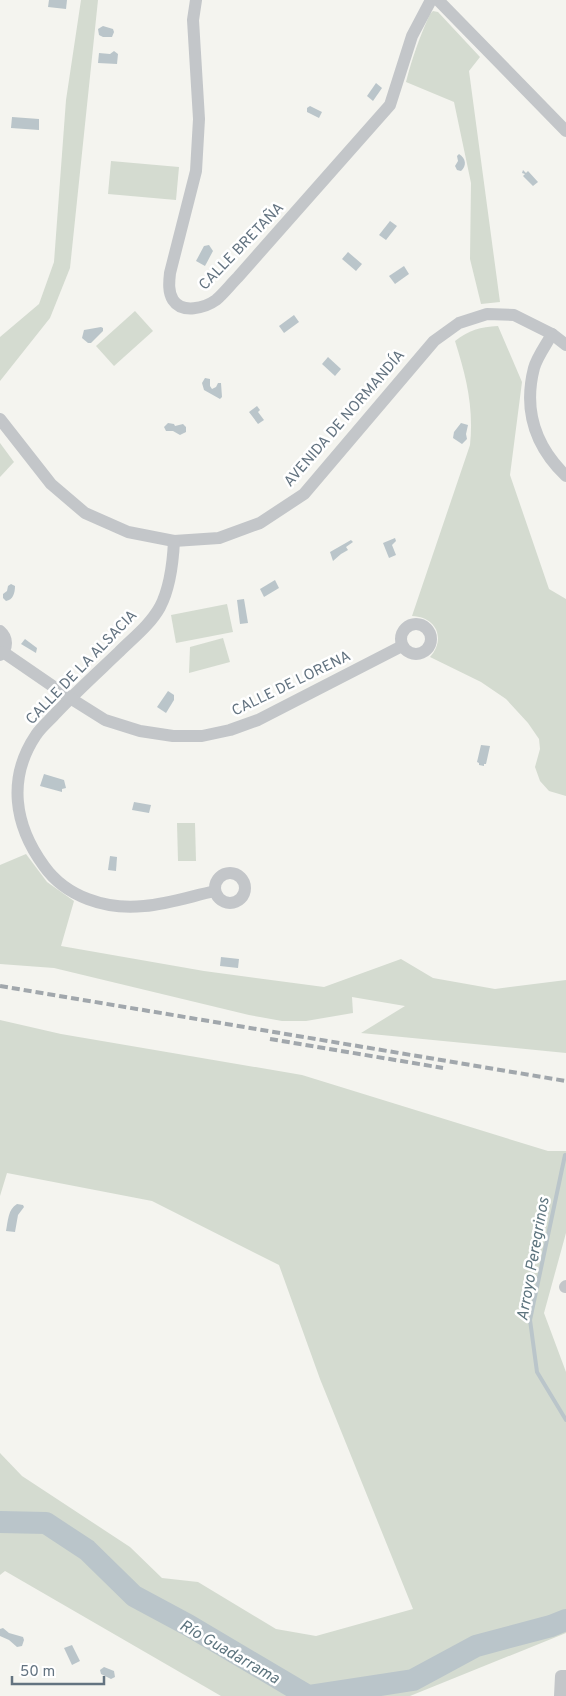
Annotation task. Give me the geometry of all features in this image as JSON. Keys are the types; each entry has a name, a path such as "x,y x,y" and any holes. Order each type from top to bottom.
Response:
{"street":[{"name":"CALLE BRETAÑA","path":"196,0 193,20 199,119 196,171 168,287 173,301 184,308 199,308 215,300 238,277 390,105 412,36 431,0"},
{"path":"438,0 566,131"},
{"name":"AVENIDA DE NORMANDÍA","path":"0,419 50,484 85,513 128,532 174,541 219,538 260,523 304,494 434,341 459,324 487,314 514,314 552,334 566,345"},
{"path":"552,334 535,367 529,401 534,428 547,455 566,476"},
{"name":"CALLE DE LA ALSACIA","path":"174,541 172,568 160,607 144,628 70,698 36,734 25,756 18,783 18,808 23,829 32,849 49,873 68,889 91,901 117,907 145,906 215,891"},
{"name":"CALLE DE LORENA","path":"0,631 5,637 6,642 2,654 105,720 140,731 173,736 202,736 230,730 258,720 402,646"},
{"path":"560,1696 561,1676 566,1676"}],"shaded area":[{"path":"49,0 67,0 66,9 48,7"},
{"path":"81,0 98,0 70,268 50,318 0,381 0,337 39,304 54,262 66,100"},
{"path":"433,11 438,12 480,57 469,71 500,302 481,304 470,259 471,183 454,102 406,82 420,39"},
{"path":"103,26 113,29 112,37 99,35 98,29"},
{"path":"114,51 118,54 117,64 98,63 99,53 110,54"},
{"path":"376,83 382,88 373,101 367,96"},
{"path":"310,106 322,112 319,118 307,112 307,108"},
{"path":"12,117 39,119 39,130 11,128"},
{"path":"459,154 465,162 461,171 457,170 455,166"},
{"path":"111,161 179,167 176,200 108,194"},
{"path":"523,170 526,173 528,171 538,182 533,186 523,176 525,174 522,173"},
{"path":"390,221 397,226 386,240 379,235"},
{"path":"209,245 213,251 205,266 196,261 204,246"},
{"path":"348,252 362,264 356,271 342,259"},
{"path":"404,266 409,274 395,284 389,276"},
{"path":"135,311 153,331 114,366 96,346"},
{"path":"294,315 299,322 284,333 279,326"},
{"path":"498,326 522,382 510,475 549,589 566,599 566,796 549,791 540,781 535,767 540,749 539,739 528,723 506,699 481,682 430,657 437,643 438,636 436,630 428,620 412,616 470,445 470,405 463,367 455,341 475,330"},
{"path":"101,327 103,331 91,343 82,338 84,330"},
{"path":"328,357 341,369 335,376 322,364"},
{"path":"205,378 210,379 212,389 218,383 221,383 222,397 220,399 204,390 202,383"},
{"path":"257,406 260,410 258,412 264,420 258,424 249,412"},
{"path":"168,423 175,426 183,424 186,427 186,432 180,435 173,431 166,431 164,427"},
{"path":"461,423 468,425 467,439 462,444 453,438 454,432"},
{"path":"0,443 14,462 0,477"},
{"path":"395,538 396,541 392,545 396,555 389,558 383,543"},
{"path":"351,540 353,542 346,547 348,550 333,561 330,552"},
{"path":"275,580 279,588 264,597 260,589"},
{"path":"11,584 15,586 14,594 12,598 6,601 3,598 3,594"},
{"path":"244,599 248,623 240,624 237,600"},
{"path":"227,604 233,632 176,643 171,615"},
{"path":"223,638 230,662 189,673 190,647"},
{"path":"25,639 37,648 36,653 21,644"},
{"path":"168,691 174,695 174,700 166,713 157,707"},
{"path":"481,745 490,746 484,766 479,765 477,762"},
{"path":"44,774 64,780 66,788 62,789 62,792 40,786"},
{"path":"134,802 151,805 149,813 132,810"},
{"path":"177,823 195,823 196,861 178,861"},
{"path":"26,854 47,882 74,901 61,946 204,971 324,987 401,959 433,978 495,989 566,980 566,1053 361,1033 405,1006 352,997 353,1013 306,1021 282,1021 249,1015 54,968 0,964 0,865"},
{"path":"110,856 117,857 116,871 108,870"},
{"path":"221,957 239,959 238,968 220,966"},
{"path":"0,1020 61,1034 302,1075 548,1151 566,1151 566,1233 544,1313 566,1372 566,1633 410,1696 221,1696 5,1571 0,1575 0,1453 22,1476 130,1547 162,1578 198,1582 276,1629 316,1636 413,1609 320,1379 279,1265 152,1201 7,1173 0,1196"},
{"path":"17,1204 24,1207 18,1215 15,1232 6,1231 10,1212"},
{"path":"3,1628 9,1633 23,1637 22,1646 17,1647 9,1640 0,1636 0,1629"},
{"path":"72,1645 80,1661 72,1665 64,1648"},
{"path":"104,1667 114,1671 115,1677 111,1679 101,1674 100,1670"}],"waterway":[{"name":"Arroyo Peregrinos","path":"565,1155 530,1320 537,1372 566,1420"},
{"name":"Río Guadarrama","path":"0,1522 46,1523 87,1550 134,1596 188,1625 308,1696 413,1680 476,1646 551,1626 566,1620"}],"railway":[{"path":"0,986 566,1081"},
{"path":"270,1039 443,1068"}]}
